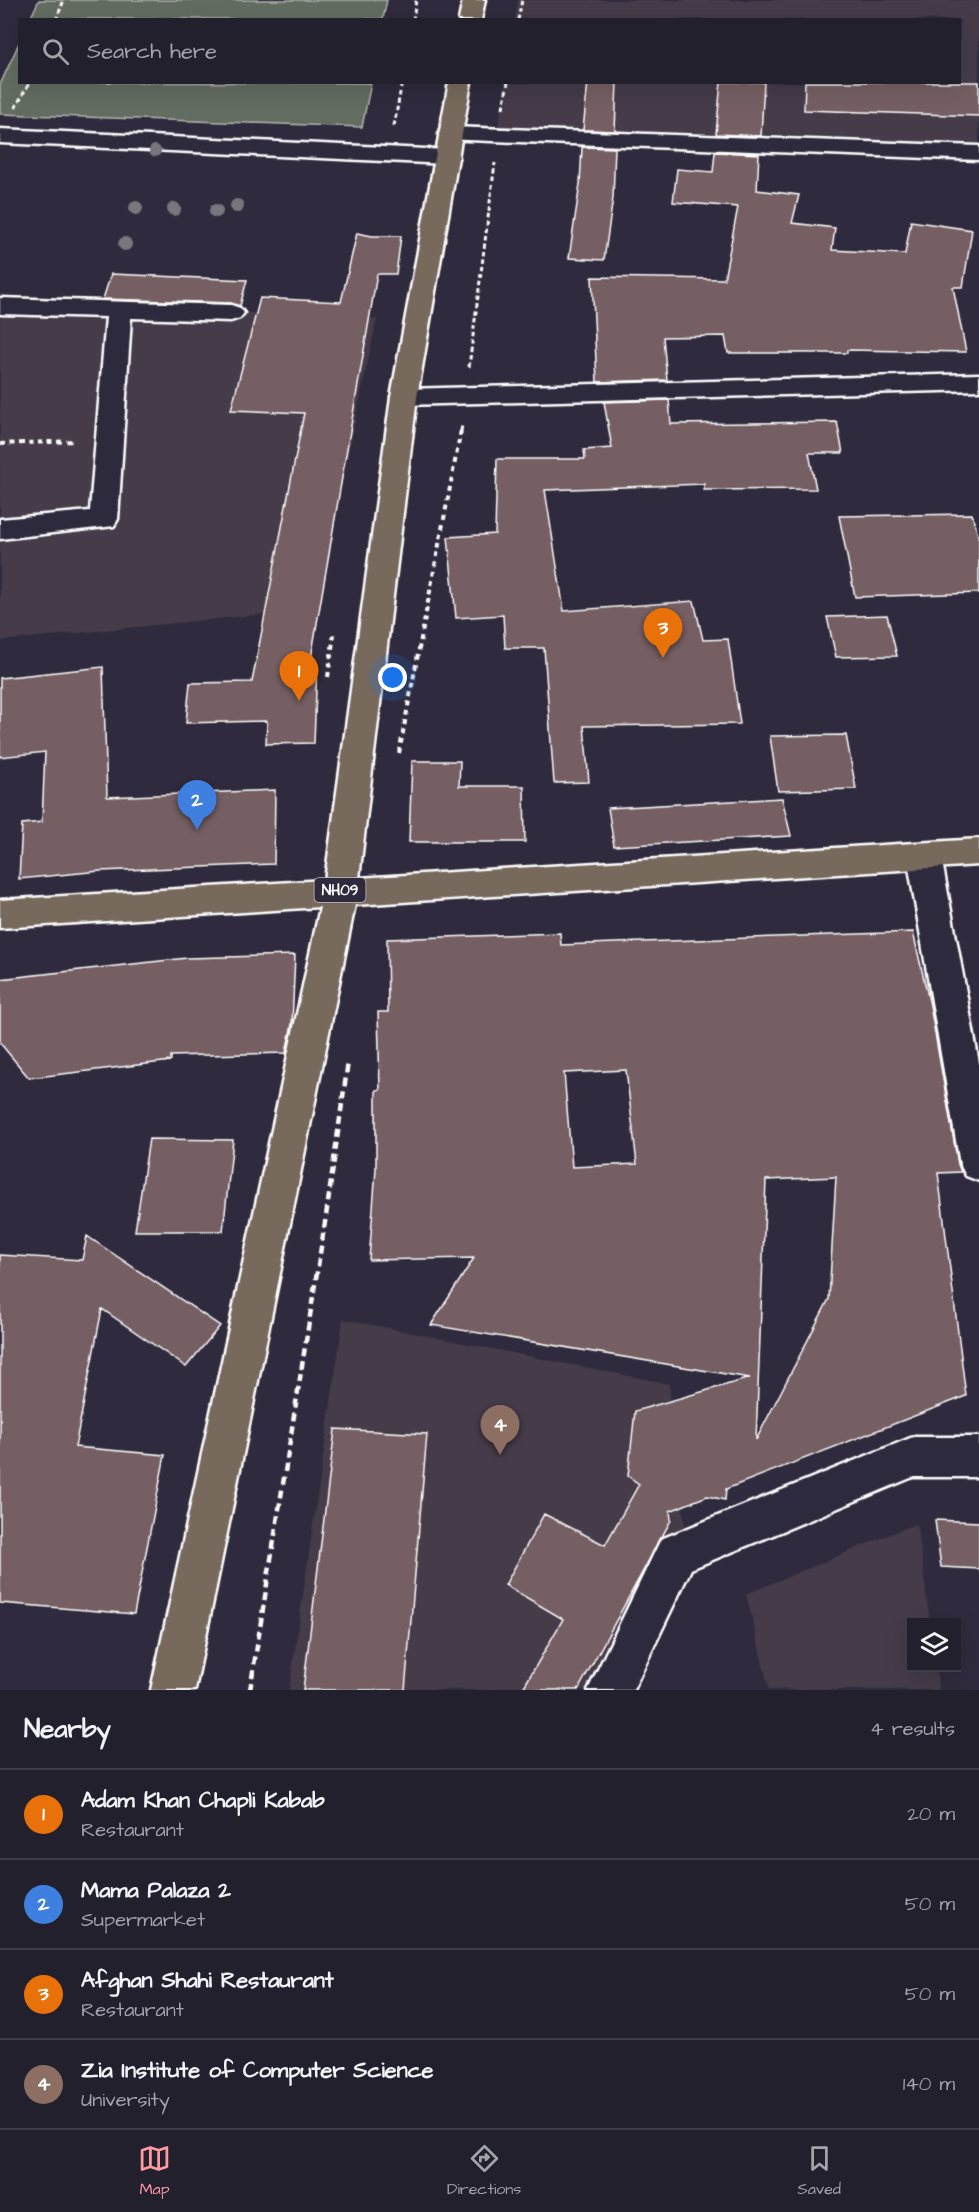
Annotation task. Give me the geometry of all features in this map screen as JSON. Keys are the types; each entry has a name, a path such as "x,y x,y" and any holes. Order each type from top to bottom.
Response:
{"main road":[{"path":"471,18 474,0"},
{"name":"NH09","path":"173,1690 340,894 404,397 460,84"},
{"path":"0,914 979,852"}],"street":[{"path":"0,136 449,146 979,153"},
{"path":"0,306 231,313"},
{"path":"0,529 104,519 119,309"},
{"path":"404,397 979,382"},
{"path":"924,856 979,1164"},
{"path":"610,1690 675,1554 913,1457 979,1457"}],"path":[{"path":"57,18 64,0"},
{"path":"413,18 416,0"},
{"path":"518,18 522,0"},
{"path":"0,444 109,440"}],"shaded area":[{"path":"39,0 387,0 383,18 30,18"},
{"path":"518,0 979,0 979,144 498,128 505,84 961,84 961,18 515,18"},
{"path":"18,45 18,84 371,84 362,127 0,114 0,85"},
{"path":"0,301 377,319 315,609 0,641"},
{"path":"343,1319 669,1384 685,1525 597,1690 289,1690"},
{"path":"917,1523 929,1618 907,1618 907,1672 937,1672 939,1690 769,1690 746,1594"}],"building":[{"path":"979,82 979,116 804,110 805,84"},
{"path":"588,84 617,84 615,131 583,130"},
{"path":"721,84 764,84 761,136 716,134"},
{"path":"582,147 615,148 613,198 604,260 569,258 580,184"},
{"path":"715,152 759,154 757,190 799,195 792,223 835,228 832,250 905,254 911,221 972,230 963,287 953,287 966,352 847,350 847,353 728,353 725,336 663,337 667,380 597,382 592,277 724,279 738,207 673,202 677,169 713,172"},
{"path":"357,233 372,236 401,236 396,274 377,274 310,664 317,664 314,743 266,744 267,721 186,723 190,683 252,682 304,413 231,410 260,298 341,302"},
{"path":"111,274 247,280 240,306 231,303 103,299"},
{"path":"669,400 671,424 837,422 843,453 809,453 816,489 704,490 704,484 545,490 564,611 694,601 703,640 728,639 740,724 584,726 589,782 554,783 544,648 505,648 503,615 456,618 448,537 495,534 497,459 585,459 584,450 612,448 604,402"},
{"path":"972,514 979,539 979,593 855,597 839,516"},
{"path":"887,615 897,656 836,657 827,617"},
{"path":"103,667 107,797 275,790 274,864 100,871 19,879 22,824 42,822 45,752 0,757 0,678"},
{"path":"846,735 856,789 778,791 770,736"},
{"path":"412,761 460,761 459,786 524,786 525,842 409,842"},
{"path":"782,798 791,836 614,846 608,808"},
{"path":"913,932 930,1005 961,1172 938,1173 966,1396 726,1489 725,1500 707,1496 670,1511 671,1520 578,1690 522,1690 563,1619 505,1585 544,1514 605,1545 639,1484 628,1476 635,1411 750,1378 431,1325 474,1258 369,1260 376,1169 376,1090 380,1090 378,1012 388,1012 387,939 560,933 561,945","holes":["626,1070 637,1164 572,1167 564,1073","836,1177 829,1299 756,1440 766,1180"]},
{"path":"295,955 292,1024 286,1053 171,1056 171,1061 29,1078 0,1043 0,979 187,958"},
{"path":"149,1139 233,1140 223,1231 135,1231"},
{"path":"87,1236 220,1326 186,1367 102,1309 75,1447 165,1455 134,1614 0,1603 0,1255 82,1260"},
{"path":"335,1429 427,1434 405,1690 303,1690"},
{"path":"935,1520 979,1522 979,1569 941,1567"}],"place":[{"name":"Afghan Shahi Restaurant","path":"663,658"},
{"name":"Adam Khan Chapli Kabab","path":"299,701"},
{"name":"Mama Palaza 2","path":"197,830"},
{"name":"Zia Institute of Computer Science","path":"500,1455"}]}
